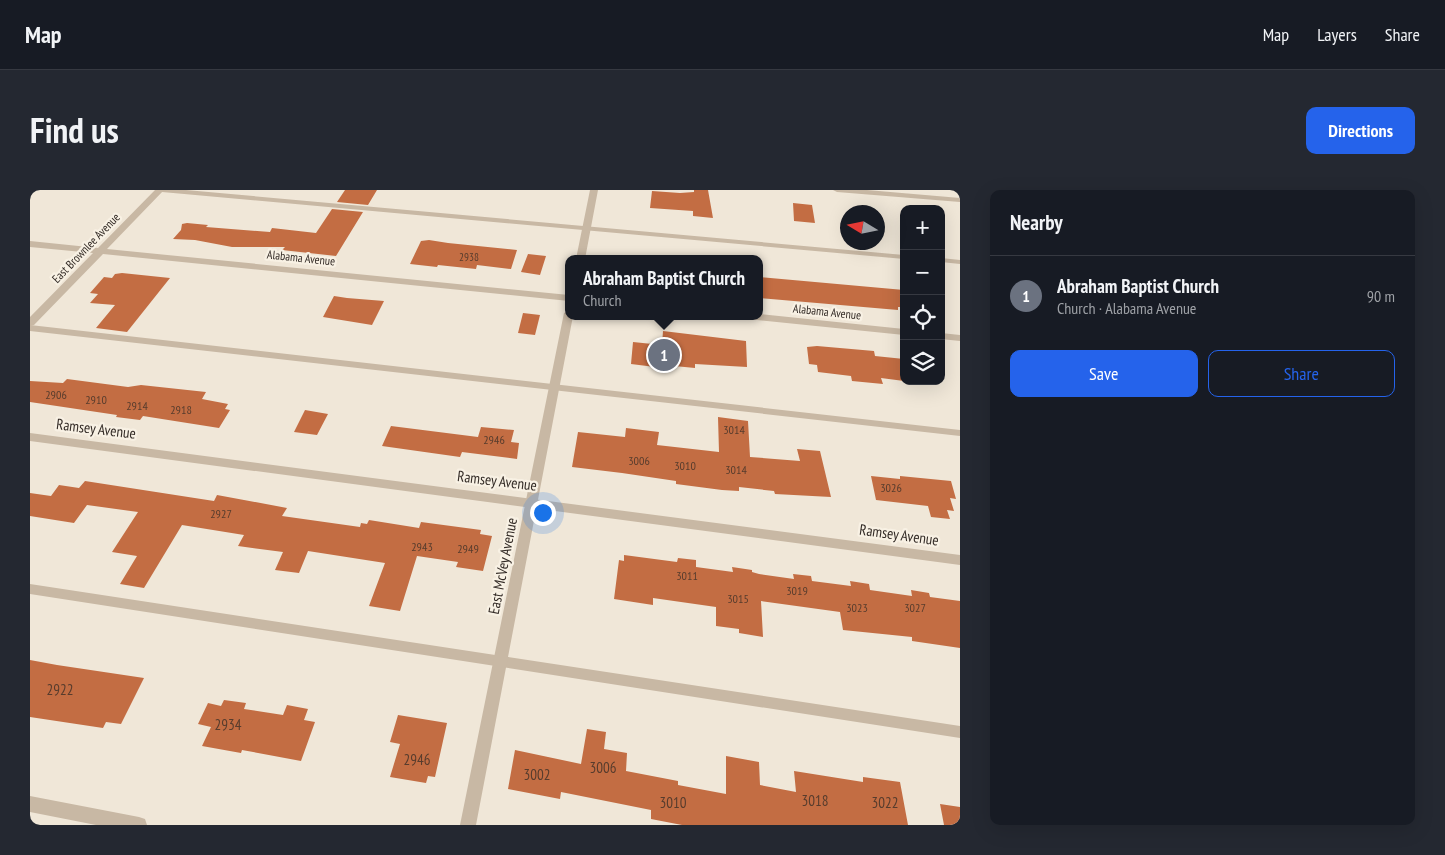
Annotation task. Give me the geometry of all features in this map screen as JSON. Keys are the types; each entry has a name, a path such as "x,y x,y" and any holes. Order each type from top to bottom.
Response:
{"street":[{"name":"East Brownlee Avenue","path":"30,323 161,190"},
{"path":"581,255 594,190"},
{"path":"837,190 960,200"},
{"name":"Alabama Avenue","path":"30,244 565,298"},
{"name":"Alabama Avenue","path":"763,318 900,332"},
{"name":"East McVey Avenue","path":"468,825 568,320"},
{"path":"945,336 960,338"},
{"name":"Ramsey Avenue","path":"30,437 533,502 960,560"},
{"path":"30,804 139,825"}],"lane":[{"path":"161,190 900,257"},
{"path":"945,260 960,262"},
{"path":"30,328 960,433"},
{"path":"30,589 960,732"}],"building":[{"path":"345,190 377,190 368,205 337,202"},
{"path":"694,190 708,190 713,218 693,216 693,211 650,208 652,191 680,193 694,192"},
{"path":"793,203 812,205 815,223 794,221"},
{"path":"332,209 363,212 336,256 282,250 285,247 232,247 195,240 173,239 181,230 182,224 187,223 208,225 206,227 270,232 272,228 316,233"},
{"path":"429,240 517,250 511,269 477,265 476,269 410,264 421,241"},
{"path":"528,254 546,256 540,275 521,272"},
{"path":"122,273 170,278 127,332 96,328 115,305 90,303 98,294 90,293 104,277 112,278 115,274"},
{"path":"763,277 900,290 900,307 898,307 898,310 763,298"},
{"path":"334,296 384,301 372,325 323,317"},
{"path":"523,313 540,315 535,335 518,333"},
{"path":"663,331 746,341 747,367 695,364 695,368 664,365 663,368 631,364 633,342 662,345"},
{"path":"817,346 874,351 875,356 900,359 900,380 881,378 883,384 852,381 851,376 818,372 817,365 809,364 807,347"},
{"path":"67,379 128,387 141,385 206,392 202,399 228,404 225,409 230,410 219,428 143,416 140,420 116,417 117,415 30,402 30,381 63,383"},
{"path":"305,410 328,414 317,435 294,432"},
{"path":"718,417 748,421 750,457 800,461 797,449 820,451 831,497 775,494 774,491 739,487 739,491 722,490 676,484 676,481 572,467 578,432 625,437 626,428 659,432 657,445 719,452"},
{"path":"391,426 478,437 481,427 514,430 511,442 519,443 517,459 462,452 460,457 382,446"},
{"path":"871,476 900,479 900,476 951,481 956,499 950,498 954,511 947,510 950,519 931,517 928,506 876,500"},
{"path":"85,481 214,501 217,495 287,508 282,516 360,527 361,523 367,524 369,520 419,528 421,522 481,530 480,534 492,536 483,571 456,567 458,562 417,556 400,611 369,606 385,563 308,551 299,573 275,570 283,552 238,546 244,535 182,525 144,588 120,584 137,556 112,552 138,512 87,505 74,523 30,516 30,493 51,496 59,485 79,488"},
{"path":"624,555 677,562 678,558 696,560 696,567 733,572 732,567 752,570 752,572 759,574 794,579 793,574 811,576 812,581 851,586 850,581 869,584 870,590 912,596 911,590 929,593 930,597 960,601 960,648 912,641 912,637 843,630 840,612 761,601 763,637 739,633 739,629 716,626 716,607 653,598 653,605 614,599 619,560 624,561"},
{"path":"30,660 144,678 121,724 106,722 103,728 30,717"},
{"path":"224,700 246,703 244,709 283,715 287,705 308,709 304,720 315,722 301,761 242,750 241,753 202,746 211,727 198,724 208,703 221,706"},
{"path":"398,715 447,723 435,777 428,776 426,783 390,777 400,744 390,742"},
{"path":"587,729 606,732 604,749 627,753 626,771 678,781 678,785 726,794 726,756 759,762 760,785 796,792 794,771 863,782 863,777 900,782 908,825 682,825 651,819 651,810 561,792 560,799 508,789 515,750 581,764"},
{"path":"940,804 960,807 960,825 944,825"}],"place":[{"name":"Abraham Baptist Church","path":"664,355"}]}
